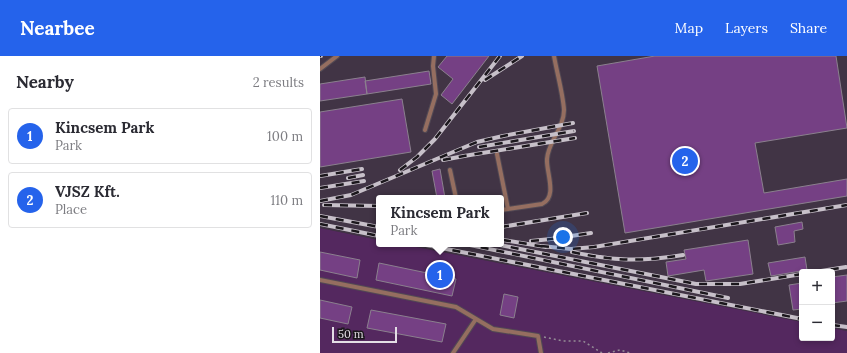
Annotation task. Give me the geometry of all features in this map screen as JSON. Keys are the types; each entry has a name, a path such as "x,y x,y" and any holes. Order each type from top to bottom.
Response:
{"lane":[{"path":"320,69 337,56"},
{"path":"425,130 436,94 433,66 434,56"},
{"path":"504,210 542,204 547,201 550,196 547,166 548,154 562,121 564,110 554,56"},
{"path":"497,154 508,209"},
{"path":"450,170 455,195"},
{"path":"320,280 456,306 493,329 538,336 541,353"},
{"path":"453,353 476,319"}],"path":[{"path":"538,336 562,340 583,340 602,353"},
{"path":"608,353 620,350 630,353"}],"shaded area":[{"path":"320,56 847,56 847,331 835,329 835,269 799,269 799,321 416,247 504,247 504,195 376,195 376,239 320,228"},
{"path":"320,228 376,239 376,247 416,247 799,321 799,341 835,341 835,329 847,331 847,353 320,353"}],"building":[{"path":"447,56 489,56 452,104 441,95 453,79 438,67"},
{"path":"655,56 836,56 847,128 755,143 764,193 847,179 847,196 625,233 597,66"},
{"path":"429,71 431,84 367,94 365,81"},
{"path":"365,77 367,94 320,101 320,84"},
{"path":"402,99 411,152 320,167 320,112"},
{"path":"440,169 444,195 436,195 432,171"},
{"path":"802,222 803,229 794,231 795,242 778,245 775,227"},
{"path":"748,240 753,274 706,281 704,270 668,276 666,262 686,259 684,250"},
{"path":"320,252 360,260 357,278 320,270"},
{"path":"805,257 807,269 799,269 799,271 771,276 768,263"},
{"path":"379,263 456,279 452,296 376,280"},
{"path":"847,275 847,301 835,303 835,277"},
{"path":"799,283 799,309 793,310 789,285"},
{"path":"504,294 518,297 514,318 500,315"},
{"path":"320,300 352,307 348,324 320,318"},
{"path":"371,310 446,324 442,342 367,328"}],"railway":[{"path":"400,170 417,157 435,139 500,56"},
{"path":"485,80 522,56"},
{"path":"320,201 351,195 477,142 573,123"},
{"path":"479,147 574,131"},
{"path":"443,160 575,138"},
{"path":"320,176 362,169"},
{"path":"348,178 363,175"},
{"path":"320,188 364,181"},
{"path":"324,205 376,206"},
{"path":"541,246 571,249 594,247 847,205"},
{"path":"504,227 587,213"},
{"path":"320,216 376,226"},
{"path":"320,224 376,235"},
{"path":"531,241 591,233"},
{"path":"504,240 546,247"},
{"path":"504,246 696,284 740,284 799,274"},
{"path":"436,247 799,318"},
{"path":"480,247 728,298"},
{"path":"572,252 627,260 653,259 683,255"},
{"path":"834,269 846,267"},
{"path":"835,325 847,327"}],"place":[{"name":"VJSZ Kft.","path":"685,161"},
{"name":"Kincsem Park","path":"440,275"}]}
